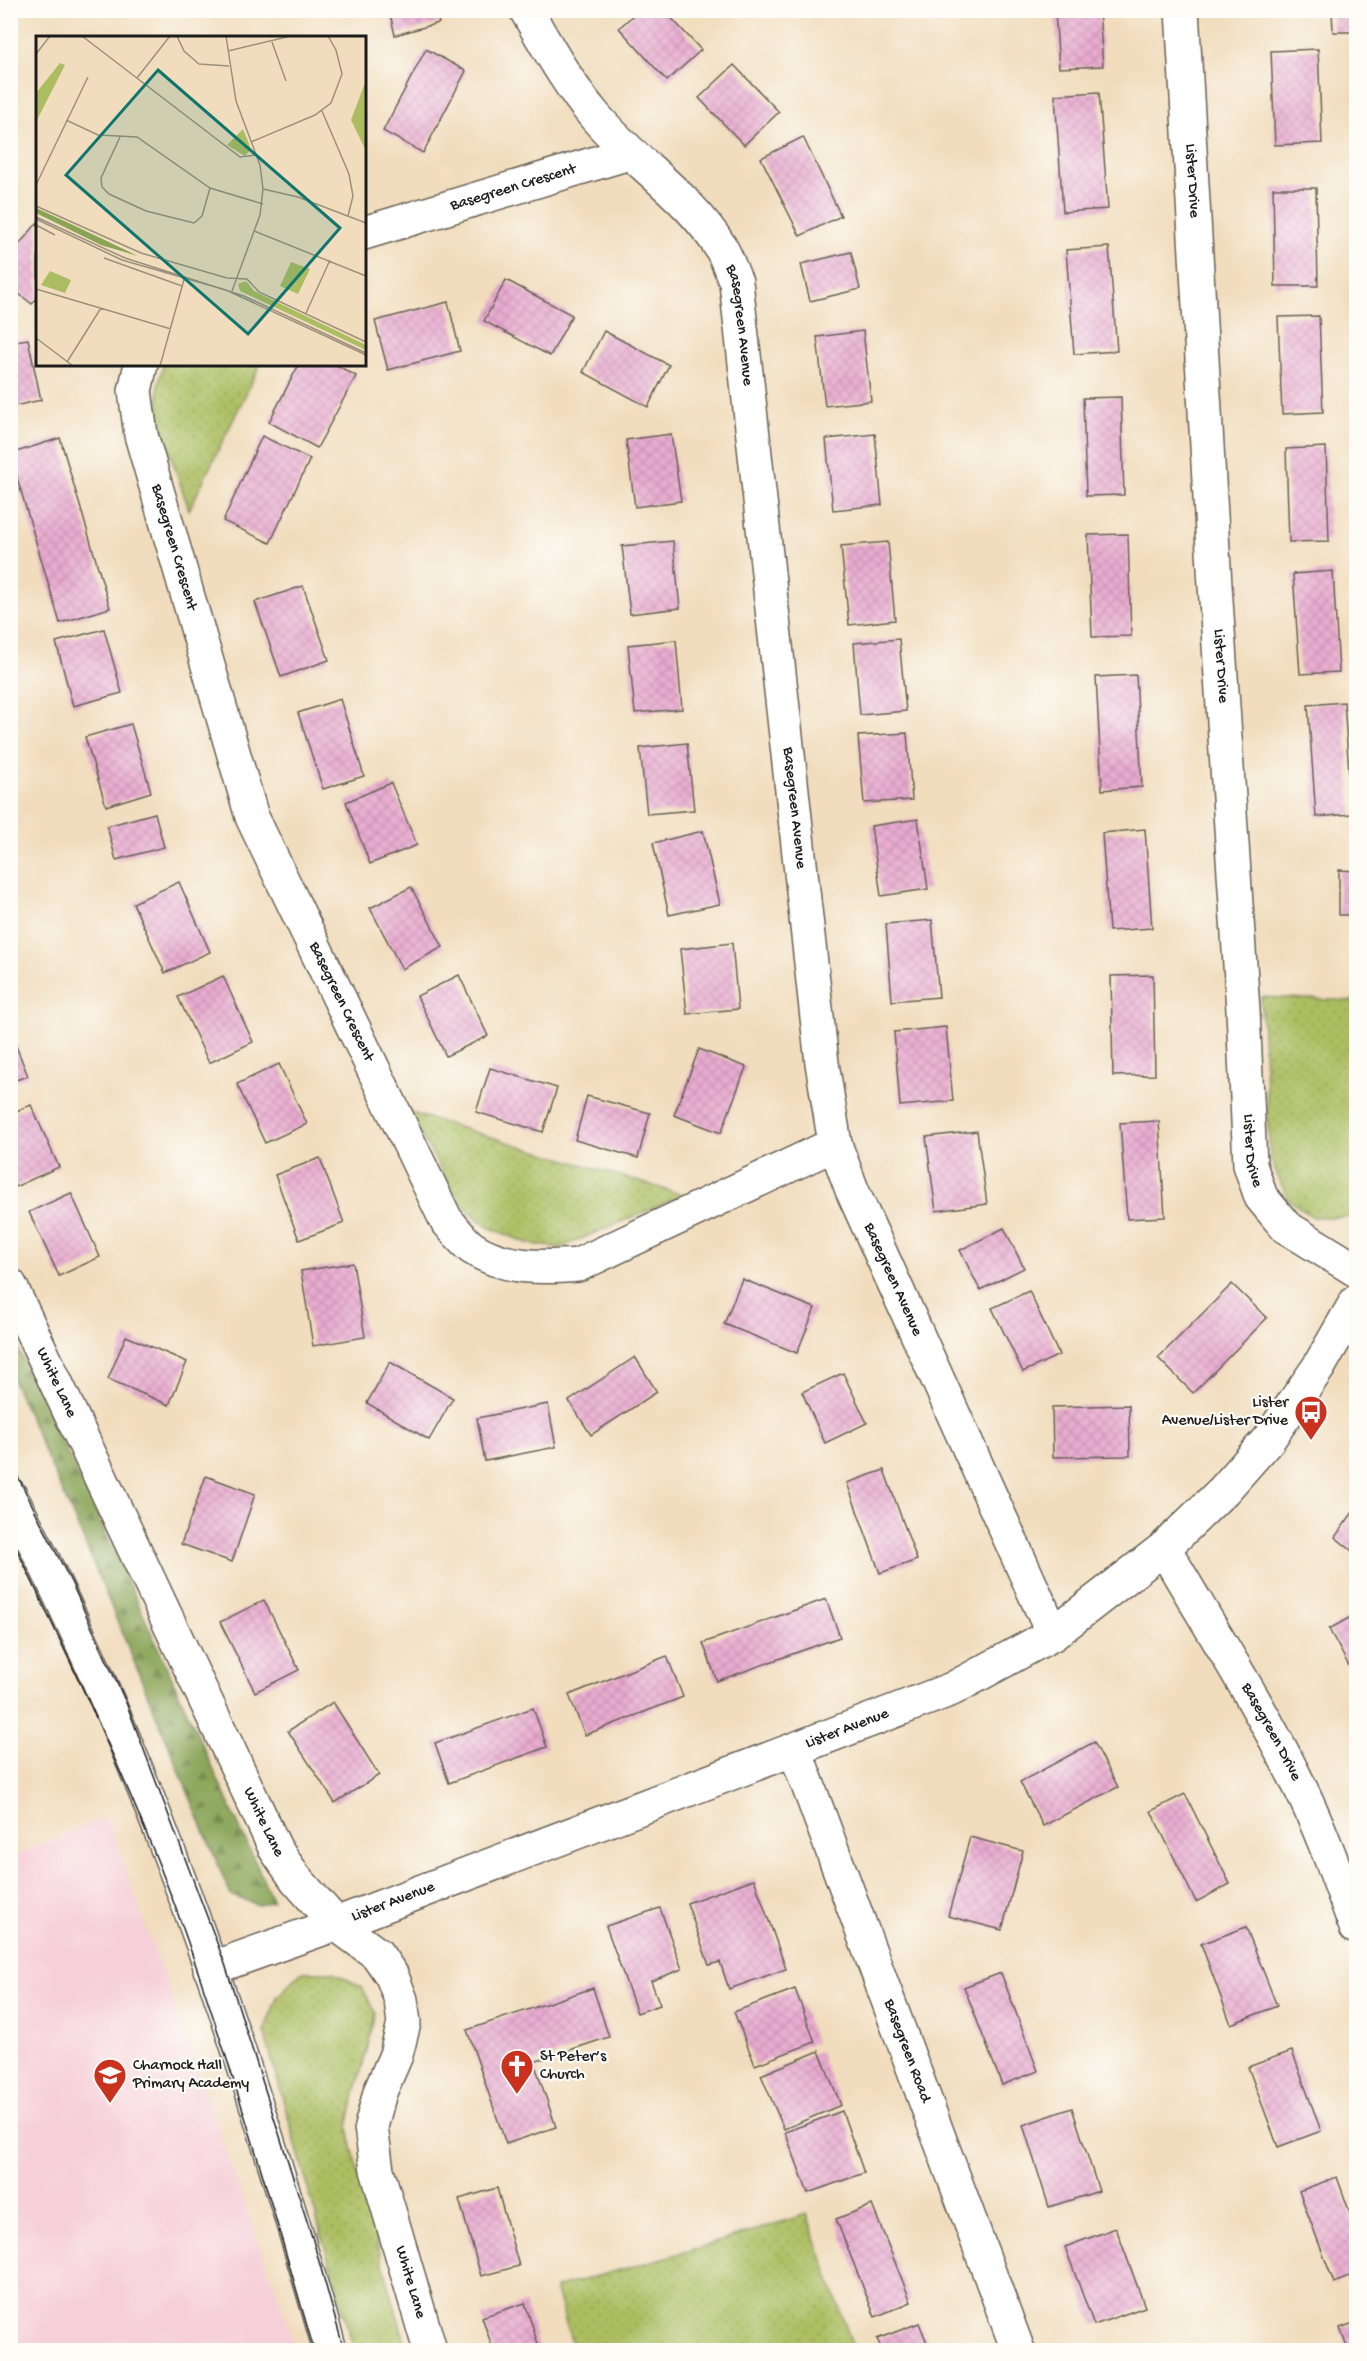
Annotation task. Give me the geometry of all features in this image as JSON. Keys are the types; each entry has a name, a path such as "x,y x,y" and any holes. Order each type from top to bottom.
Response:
{"street":[{"name":"Basegreen Avenue","path":"526,10 560,69 594,115 629,153 700,219 721,249 736,282 744,336 822,1063 835,1144 852,1190 1053,1634"},
{"name":"Lister Drive","path":"1182,10 1243,1010 1250,1165 1261,1197 1286,1227 1356,1270"},
{"name":"Basegreen Crescent","path":"366,232 629,153"},
{"name":"Basegreen Crescent","path":"141,366 135,391 141,435 252,817 446,1220 471,1247 505,1263 540,1268 578,1265 835,1144"},
{"name":"White Lane","path":"10,1285 276,1850 296,1880 336,1924 377,1954 392,1976 401,2000 404,2023 396,2055 380,2092 372,2127 377,2170 430,2350"},
{"name":"Lister Avenue","path":"210,1969 336,1924 952,1689 1053,1634 1164,1548 1224,1490 1268,1440 1318,1368 1356,1302"},
{"path":"15,1515 73,1620 116,1718 210,1969 252,2091 330,2350"},
{"name":"Basegreen Drive","path":"1164,1548 1268,1725 1299,1784 1330,1856 1356,1927"},
{"name":"Basegreen Road","path":"795,1750 1018,2350"}],"shaded area":[{"name":"Charnock Hall Primary Academy","path":"107,1817 297,2350 11,2350 11,1857"}],"green space":[{"path":"163,366 260,366 189,510 159,420 158,387"},
{"path":"1261,997 1356,1001 1356,1214 1352,1217 1313,1217 1288,1199 1270,1158"},
{"path":"408,1112 684,1195 560,1248 527,1243 486,1226 458,1200"},
{"path":"11,1334 116,1555 273,1901 259,1905 231,1896 84,1541 11,1376"},
{"path":"302,1972 333,1972 362,1987 375,2012 348,2128 361,2185 407,2350 354,2350 264,2032 277,1997"},
{"path":"807,2214 854,2350 574,2350 555,2288 692,2250"}],"building":[{"path":"389,10 435,10 439,23 395,35"},
{"path":"639,10 664,10 701,50 667,81 619,28"},
{"path":"1055,10 1099,10 1103,66 1059,68"},
{"path":"1332,10 1356,10 1356,32 1333,32"},
{"path":"426,49 466,71 423,153 383,131"},
{"path":"1318,49 1322,143 1275,145 1271,51"},
{"path":"734,65 779,112 744,145 699,98"},
{"path":"1099,92 1108,209 1063,212 1055,95"},
{"path":"803,137 841,216 800,236 761,158"},
{"path":"1273,188 1316,188 1318,286 1275,286"},
{"path":"36,224 36,299 32,304 10,287 10,255"},
{"path":"1109,247 1117,351 1074,354 1066,250"},
{"path":"851,252 860,289 810,301 801,264"},
{"path":"506,280 572,315 550,356 484,321"},
{"path":"448,302 460,351 388,370 375,321"},
{"path":"1319,316 1323,412 1282,414 1278,317"},
{"path":"604,331 669,365 648,407 583,372"},
{"path":"863,331 871,401 825,406 817,337"},
{"path":"28,339 41,400 10,407 10,342"},
{"path":"298,366 338,366 356,376 317,448 269,422"},
{"path":"1121,397 1124,495 1086,496 1083,398"},
{"path":"671,434 681,501 635,507 626,440"},
{"path":"875,434 882,505 833,510 826,439"},
{"path":"262,436 310,459 270,543 223,521"},
{"path":"60,438 110,608 60,623 10,454"},
{"path":"1326,447 1329,541 1289,542 1286,449"},
{"path":"1128,534 1131,636 1092,637 1088,535"},
{"path":"673,541 680,608 630,614 622,546"},
{"path":"888,542 895,620 849,625 841,546"},
{"path":"1333,571 1339,672 1300,674 1293,574"},
{"path":"303,586 329,660 281,677 255,602"},
{"path":"104,629 122,693 73,706 56,642"},
{"path":"899,639 906,711 860,715 854,643"},
{"path":"676,640 682,709 635,713 628,645"},
{"path":"1136,675 1142,787 1102,790 1096,677"},
{"path":"340,699 364,776 323,789 298,713"},
{"path":"1344,702 1352,814 1316,817 1308,705"},
{"path":"131,724 151,792 106,806 85,737"},
{"path":"907,733 912,800 864,803 858,736"},
{"path":"687,743 694,810 647,814 640,748"},
{"path":"391,783 417,845 370,864 346,802"},
{"path":"155,813 164,847 116,860 107,826"},
{"path":"918,819 928,889 881,896 871,826"},
{"path":"1145,829 1152,928 1109,931 1102,833"},
{"path":"703,831 720,904 669,915 653,843"},
{"path":"1339,870 1356,871 1356,915 1339,915"},
{"path":"179,882 210,952 165,973 133,903"},
{"path":"411,887 443,947 402,969 370,908"},
{"path":"932,920 939,997 892,1001 886,924"},
{"path":"732,943 738,1009 687,1014 680,949"},
{"path":"459,975 488,1036 446,1056 417,996"},
{"path":"1153,975 1155,1075 1113,1076 1111,976"},
{"path":"223,976 253,1042 209,1063 178,997"},
{"path":"946,1027 953,1101 900,1106 894,1032"},
{"path":"10,1031 28,1076 10,1082"},
{"path":"699,1049 746,1067 721,1133 674,1115"},
{"path":"279,1064 307,1124 265,1143 237,1084"},
{"path":"490,1068 557,1088 543,1132 476,1112"},
{"path":"587,1096 650,1113 638,1158 575,1140"},
{"path":"31,1105 59,1167 15,1187 10,1177 10,1114"},
{"path":"1159,1121 1165,1217 1127,1219 1120,1123"},
{"path":"977,1131 987,1204 936,1211 926,1137"},
{"path":"320,1158 344,1223 299,1240 275,1175"},
{"path":"71,1193 100,1257 59,1276 29,1212"},
{"path":"1004,1228 1024,1268 980,1290 960,1250"},
{"path":"353,1263 365,1337 313,1346 301,1271"},
{"path":"742,1279 815,1308 797,1353 724,1324"},
{"path":"1232,1284 1267,1318 1193,1393 1158,1358"},
{"path":"1029,1291 1059,1355 1023,1372 992,1308"},
{"path":"126,1336 187,1362 169,1405 108,1379"},
{"path":"635,1357 657,1392 591,1435 569,1401"},
{"path":"390,1362 453,1398 429,1440 367,1403"},
{"path":"843,1373 867,1423 825,1443 802,1392"},
{"path":"548,1404 556,1447 485,1461 477,1418"},
{"path":"1129,1405 1130,1456 1053,1457 1052,1407"},
{"path":"884,1470 917,1560 880,1573 847,1483"},
{"path":"206,1476 255,1494 232,1562 181,1544"},
{"path":"1356,1508 1356,1554 1335,1537"},
{"path":"826,1599 840,1637 717,1681 703,1643"},
{"path":"264,1600 299,1670 255,1692 220,1622"},
{"path":"1356,1614 1356,1679 1329,1629"},
{"path":"667,1656 683,1697 585,1735 569,1695"},
{"path":"333,1702 379,1775 335,1803 288,1731"},
{"path":"533,1708 547,1747 449,1783 435,1743"},
{"path":"1094,1742 1118,1787 1043,1826 1020,1782"},
{"path":"1185,1794 1230,1884 1196,1902 1151,1811"},
{"path":"970,1837 1023,1851 1002,1930 948,1916"},
{"path":"754,1879 786,1969 729,1989 720,1962 709,1965 687,1903"},
{"path":"660,1908 682,1969 651,1981 660,2005 637,2013 606,1926"},
{"path":"1246,1927 1277,2006 1231,2024 1201,1944"},
{"path":"1001,1973 1038,2071 1002,2085 964,1987"},
{"name":"St Peter’s Church","path":"593,1988 609,2037 534,2062 556,2127 506,2144 467,2030"},
{"path":"795,1989 815,2042 755,2065 734,2012"},
{"path":"819,2051 841,2105 784,2129 761,2075"},
{"path":"1292,2051 1321,2131 1278,2147 1248,2067"},
{"path":"1072,2108 1099,2191 1049,2207 1023,2125"},
{"path":"842,2111 864,2173 808,2193 785,2132"},
{"path":"1337,2177 1356,2230 1356,2274 1334,2283 1299,2191"},
{"path":"497,2188 519,2266 481,2276 459,2199"},
{"path":"872,2205 911,2302 875,2317 836,2219"},
{"path":"1116,2228 1145,2307 1094,2325 1065,2247"},
{"path":"525,2303 540,2350 493,2350 482,2317"},
{"path":"1356,2322 1356,2350 1348,2350 1340,2328"},
{"path":"919,2323 930,2350 882,2350 877,2339"},
{"path":"1157,2343 1160,2350 1137,2350"}],"tram line":[{"path":"10,1461 72,1584 127,1705 225,1964 313,2240 344,2350"},
{"path":"10,1535 120,1772 179,1917 233,2079 314,2350"}],"place":[{"name":"Lister Avenue/Lister Drive","path":"1311,1441"},
{"name":"St Peter’s Church","path":"517,2095"},
{"name":"Charnock Hall Primary Academy","path":"110,2104"}]}
